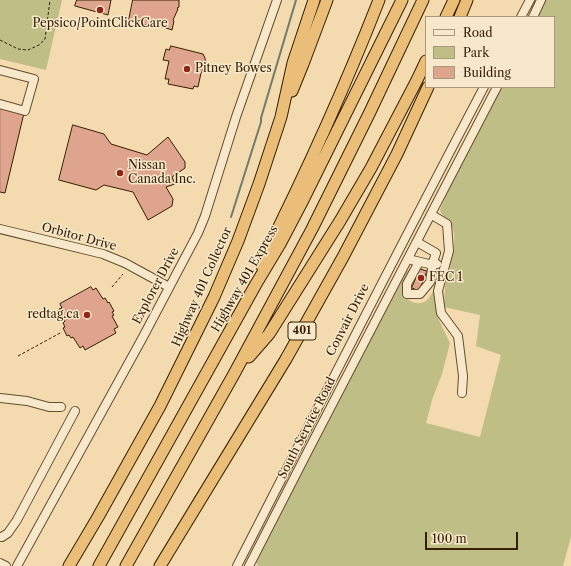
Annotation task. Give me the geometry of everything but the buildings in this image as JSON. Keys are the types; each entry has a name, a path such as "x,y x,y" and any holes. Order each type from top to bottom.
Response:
{"highway":[{"name":"Highway 401 Collector","path":"69,566 160,406 214,297 238,242 257,191 281,117 293,63 314,0"},
{"path":"281,117 327,0"},
{"path":"256,284 265,255 308,168 346,83 380,0"},
{"name":"Highway 401 Express","path":"99,566 302,204 402,0"},
{"path":"126,566 234,374 312,229 423,0"},
{"path":"446,16 454,0"},
{"path":"460,16 467,0"},
{"path":"234,374 269,334 340,221 371,168 418,80 425,63"},
{"name":"401","path":"160,566 298,338 398,154 428,88"}],"street":[{"name":"Explorer Drive","path":"17,566 186,257 205,216 236,117 277,0"},
{"path":"522,16 530,0"},
{"path":"534,16 542,0"},
{"path":"0,70 34,79 25,111 0,104"},
{"name":"Convair Drive","path":"237,566 304,437 388,269 483,88"},
{"name":"South Service Road","path":"250,566 496,88"},
{"path":"432,215 447,224 449,251 438,291 441,313 458,336 463,376 462,393"},
{"name":"Orbitor Drive","path":"0,229 103,254 131,266 169,287"},
{"path":"417,242 436,253 430,282 420,294 407,294 408,284 418,262"},
{"path":"408,259 429,264 434,262"},
{"path":"434,262 444,270"},
{"path":"0,398 26,401 49,407 60,407"},
{"path":"0,537 8,533 17,520 75,411"},
{"path":"0,563 6,566"}],"path":[{"path":"0,40 18,49 28,50 39,45 45,39 50,0"},
{"path":"112,287 123,274"},
{"path":"18,356 62,332"}],"green space":[{"path":"0,0 62,0 46,70 0,59"},
{"path":"546,0 571,0 571,537 563,566 258,566 256,562 333,410 396,289 408,270 413,268 403,288 403,292 408,299 416,303 424,302 428,299 434,289 439,270 441,273 436,314 450,343 442,374 432,400 426,423 480,437 501,355 476,346 480,315 444,307 446,281 453,252 454,235 451,225 440,210 455,173 500,88 555,88 555,16 538,16"}],"waterway":[{"path":"231,217 261,122 296,0"}],"place":[{"name":"Pepsico/PointClickCare","path":"100,10"},
{"name":"Pitney Bowes","path":"187,69"},
{"name":"Nissan Canada Inc.","path":"120,173"},
{"name":"FEC 1","path":"421,278"},
{"name":"redtag.ca","path":"87,315"}]}
